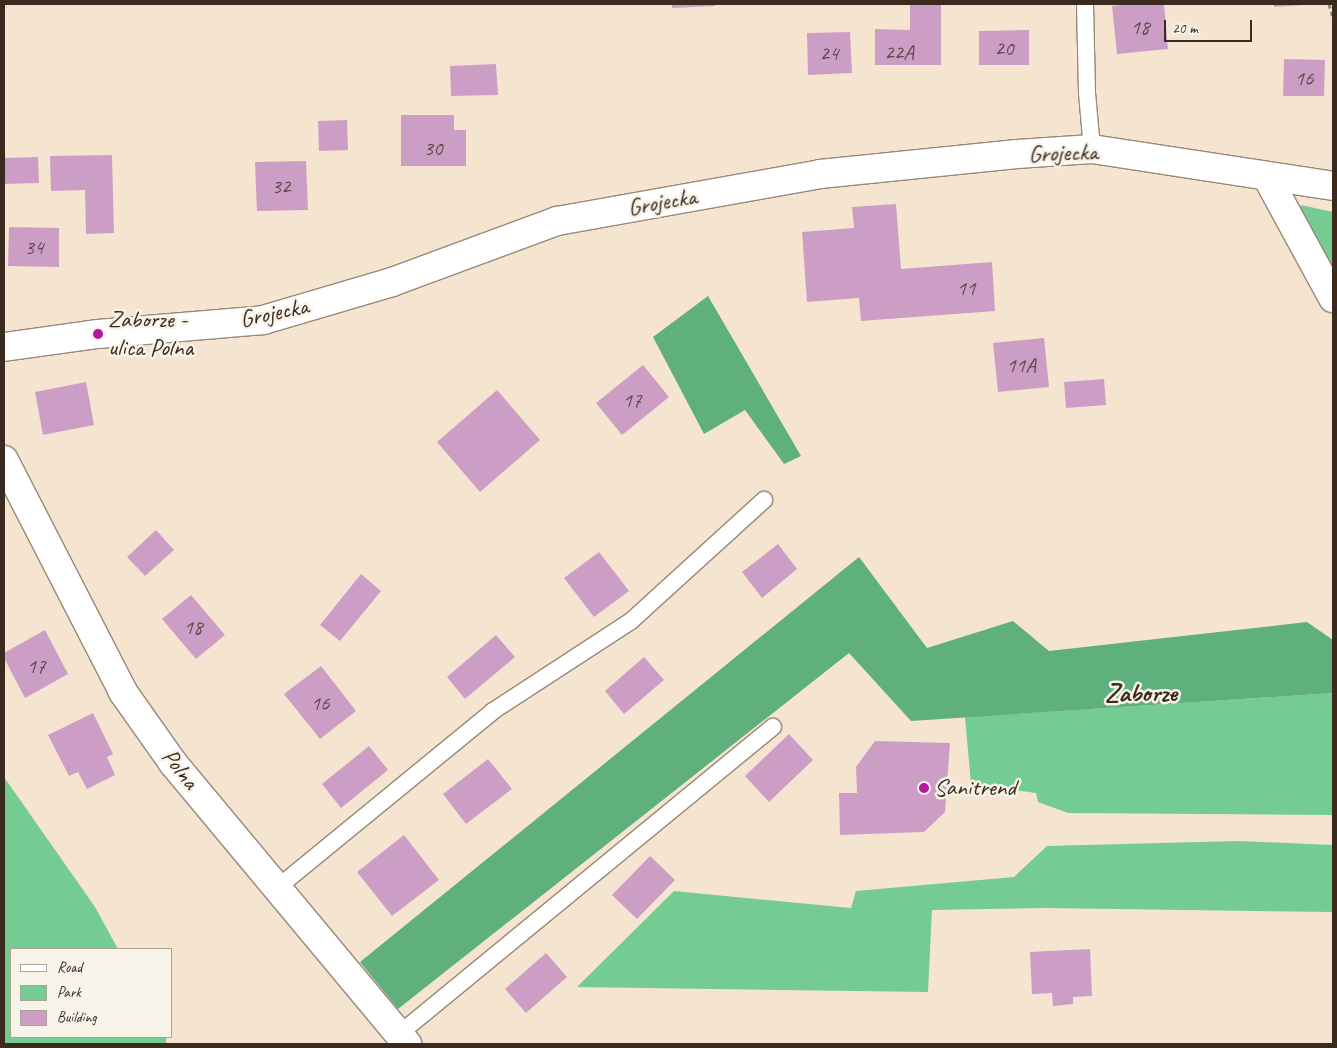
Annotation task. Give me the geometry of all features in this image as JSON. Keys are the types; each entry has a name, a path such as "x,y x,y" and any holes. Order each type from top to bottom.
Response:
{"street":[{"name":"Grojecka","path":"4,347 98,334 263,320 392,282 557,221 820,174 1018,154 1092,149 1154,157 1266,177 1333,186"},
{"path":"1266,177 1333,298"},
{"name":"Polna","path":"4,460 124,692 173,762 403,1039"}],"lane":[{"path":"1085,4 1087,93 1092,149"},
{"path":"277,888 492,711 631,621 764,500"},
{"path":"403,1039 773,727"}],"path":[{"path":"1330,4 1333,18"}],"green space":[{"path":"1301,205 1333,212 1333,274 1297,214"},
{"path":"708,296 801,456 784,464 745,410 704,434 653,337"},
{"path":"859,557 927,648 1013,621 1049,651 1307,622 1333,640 1333,693 911,721 849,653 398,1009 360,962"},
{"path":"1333,693 1333,815 1068,813 1038,802 1036,793 971,784 965,717"},
{"path":"4,777 95,907 117,948 10,948 10,1038 166,1038 166,1044 4,1044"},
{"path":"1238,841 1333,845 1333,912 1045,908 932,910 928,992 577,987 674,891 851,908 856,891 1014,877 1047,846"}],"building":[{"path":"672,4 715,4 715,6 672,8"},
{"path":"1164,4 1168,49 1117,54 1112,6"},
{"path":"1274,4 1303,4 1303,5 1274,7"},
{"path":"910,5 941,5 941,65 875,65 875,29 910,30"},
{"path":"1029,30 1029,65 979,65 979,31"},
{"path":"850,32 852,73 808,75 807,33"},
{"path":"1284,59 1325,60 1324,96 1283,96"},
{"path":"496,64 498,95 451,96 450,66"},
{"path":"401,115 454,115 454,130 466,130 466,166 401,166"},
{"path":"347,120 348,150 319,151 318,121"},
{"path":"112,155 114,233 86,234 85,190 51,191 50,156"},
{"path":"38,157 39,183 4,184 4,158"},
{"path":"306,161 308,210 257,211 255,162"},
{"path":"896,204 901,269 992,262 995,311 861,321 859,298 807,302 802,232 854,228 852,207"},
{"path":"9,227 59,228 59,267 8,266"},
{"path":"1044,338 1049,387 998,392 993,343"},
{"path":"643,365 669,397 622,435 596,403"},
{"path":"1104,379 1106,405 1066,408 1064,382"},
{"path":"86,382 94,425 43,435 35,392"},
{"path":"497,390 540,440 480,492 437,442"},
{"path":"156,530 174,550 145,576 127,557"},
{"path":"778,544 797,569 762,598 742,572"},
{"path":"599,552 629,591 594,617 564,578"},
{"path":"361,574 381,591 340,641 320,625"},
{"path":"191,595 225,635 196,659 162,619"},
{"path":"45,630 68,674 25,698 4,658 4,653"},
{"path":"496,635 515,657 465,699 447,677"},
{"path":"644,657 664,680 624,714 605,691"},
{"path":"321,666 356,711 320,739 284,694"},
{"path":"93,713 113,754 107,757 115,775 87,789 78,772 69,776 48,735"},
{"path":"789,734 813,760 769,802 745,776"},
{"path":"875,741 950,743 945,812 924,832 840,835 839,793 857,793 856,767"},
{"path":"369,746 388,770 341,808 322,784"},
{"path":"488,759 512,789 466,824 443,794"},
{"path":"404,835 439,880 392,916 357,872"},
{"path":"650,856 675,880 637,919 612,895"},
{"path":"1090,949 1092,996 1073,997 1073,1004 1053,1006 1052,993 1032,994 1030,952"},
{"path":"546,953 567,977 526,1013 505,989"}],"place":[{"name":"Zaborze - ulica Polna","path":"98,334"},
{"name":"Sanitrend","path":"924,788"}],"district":[{"name":"Zaborze","path":"1141,693"}]}
